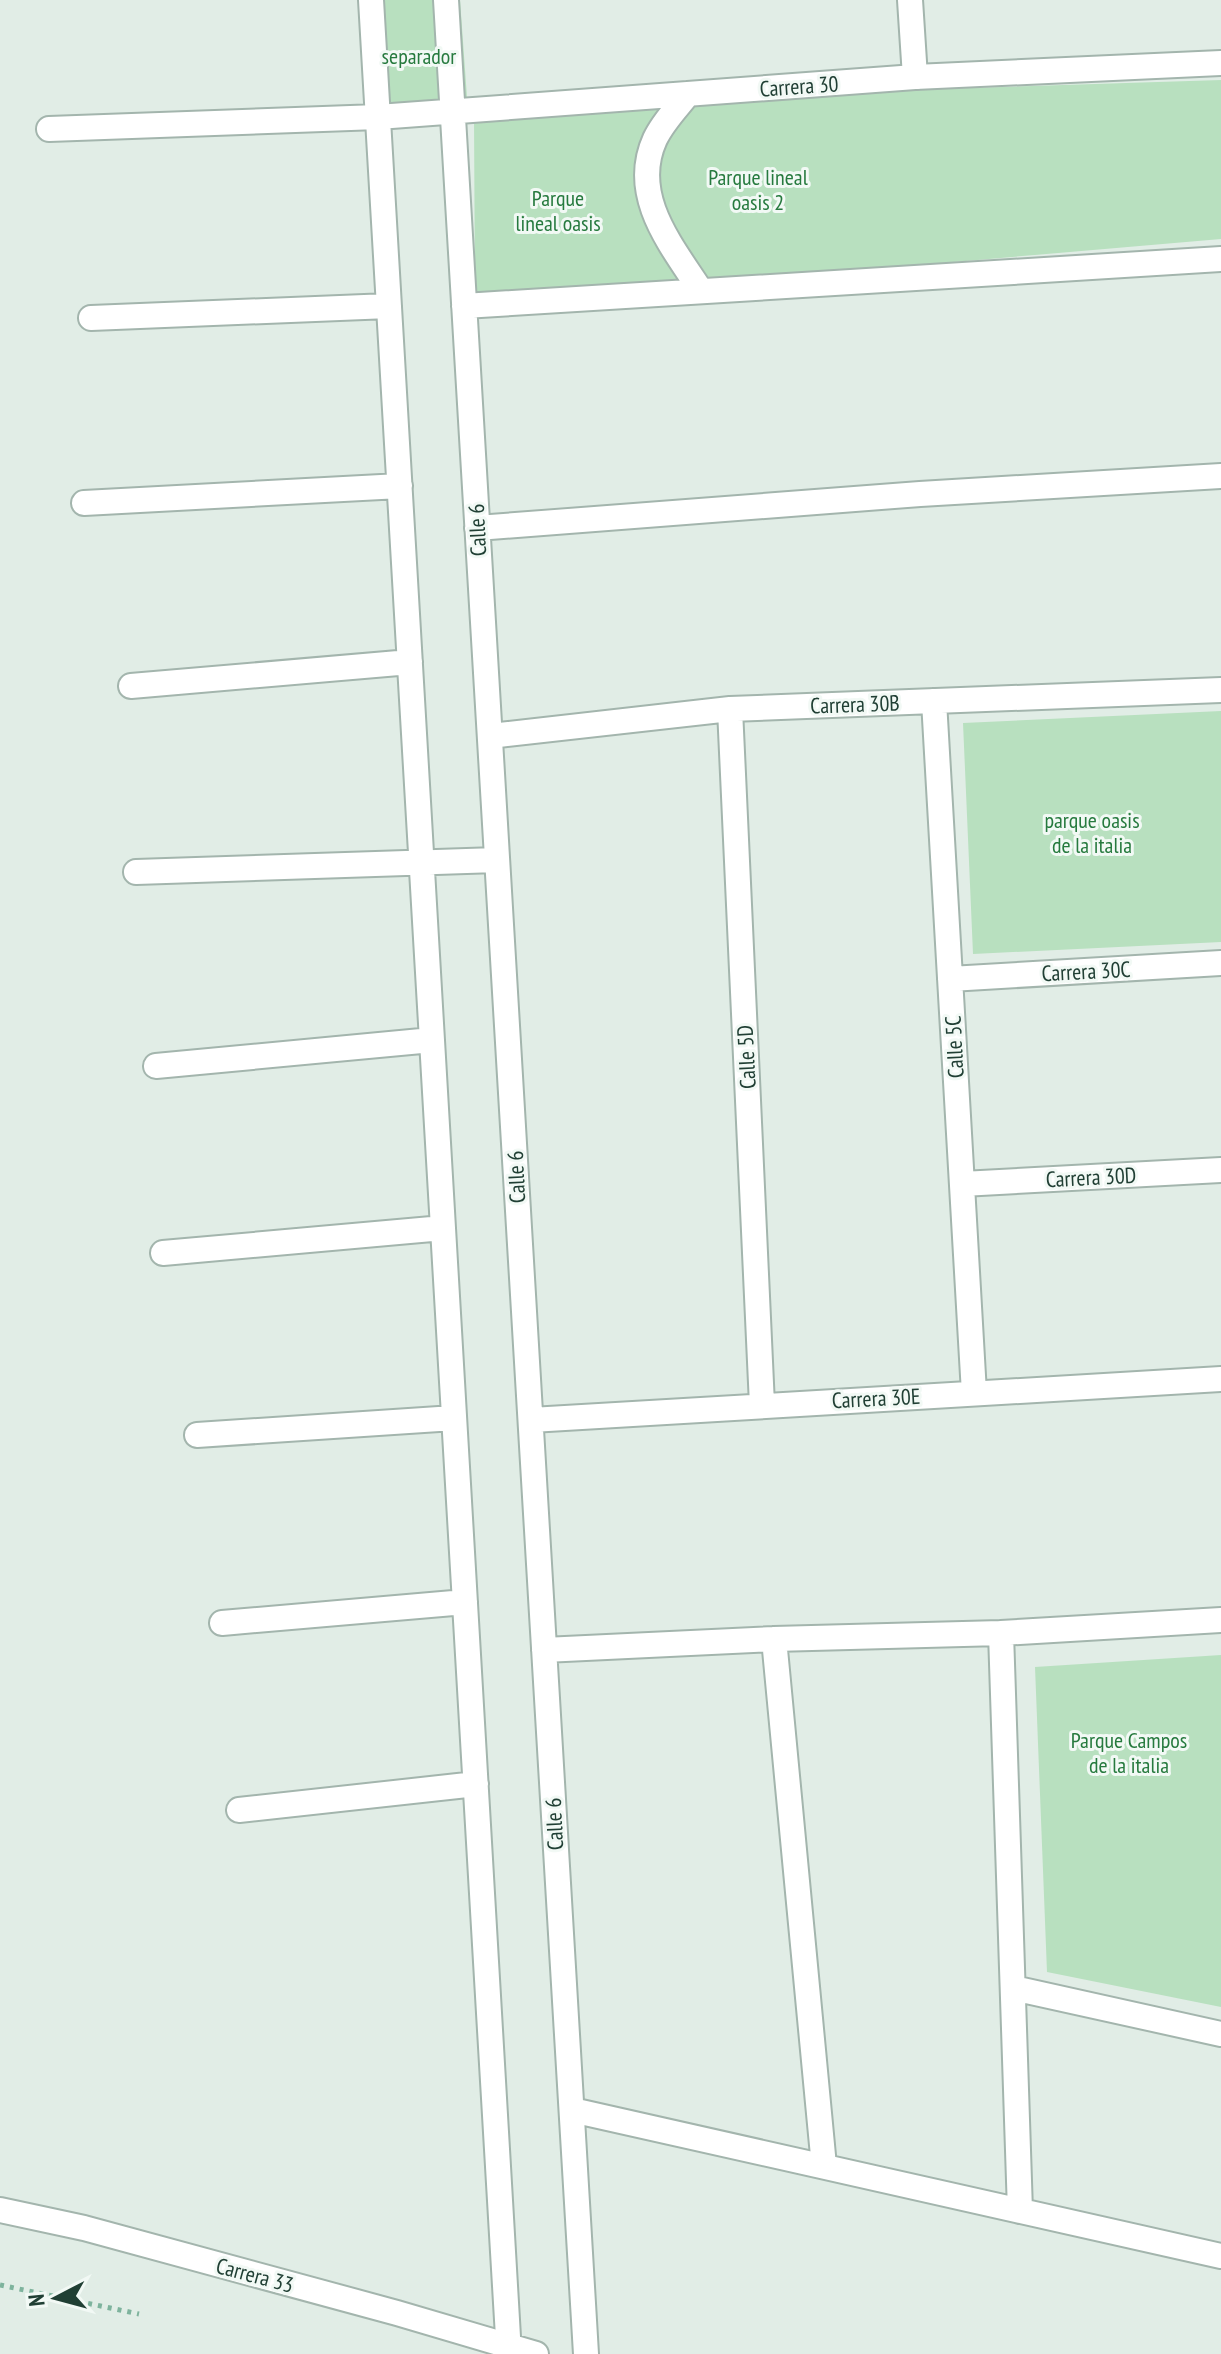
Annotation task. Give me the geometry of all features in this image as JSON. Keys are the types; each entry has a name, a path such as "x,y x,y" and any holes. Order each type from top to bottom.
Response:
{"street":[{"path":"371,0 509,2351 536,2354"},
{"name":"Calle 6","path":"446,0 586,2354"},
{"path":"910,0 915,77"},
{"name":"Carrera 30","path":"49,129 378,117 915,77 1221,63"},
{"path":"688,94 654,140 646,176 648,199 659,225 701,291"},
{"path":"464,306 1221,259"},
{"path":"91,318 389,306"},
{"path":"477,528 920,494 1221,476"},
{"path":"84,503 400,486"},
{"path":"131,686 410,662"},
{"name":"Carrera 30B","path":"490,736 730,709 1221,690"},
{"name":"Calle 5C","path":"934,701 974,1393"},
{"name":"Calle 5D","path":"730,709 762,1405"},
{"path":"136,872 497,860"},
{"name":"Carrera 30C","path":"950,979 1221,963"},
{"path":"156,1066 432,1040"},
{"name":"Carrera 30D","path":"962,1184 1221,1170"},
{"path":"163,1253 443,1228"},
{"name":"Carrera 30E","path":"531,1420 1221,1379"},
{"path":"197,1435 454,1418"},
{"path":"222,1623 465,1602"},
{"path":"544,1650 774,1639 1001,1633 1221,1620"},
{"path":"1001,1633 1020,2211"},
{"path":"774,1639 824,2166"},
{"path":"239,1810 476,1784"},
{"path":"1013,1988 1221,2034"},
{"path":"572,2110 1221,2256"},
{"name":"Carrera 33","path":"0,2210 84,2228 397,2313 509,2351"}],"path":[{"path":"0,2285 139,2314"}],"green space":[{"name":"separador","path":"371,0 460,0 468,111 378,117"},
{"name":"Parque lineal oasis 2","path":"1221,80 1221,239 709,283 670,223 659,189 661,155 675,128 695,104 936,89"},
{"name":"Parque lineal oasis","path":"672,102 644,139 690,287 475,298 474,117"},
{"name":"parque oasis de la italia","path":"1221,711 1221,942 973,954 963,723"},
{"name":"Parque Campos de la italia","path":"1221,1655 1221,2007 1047,1972 1035,1667"}]}
